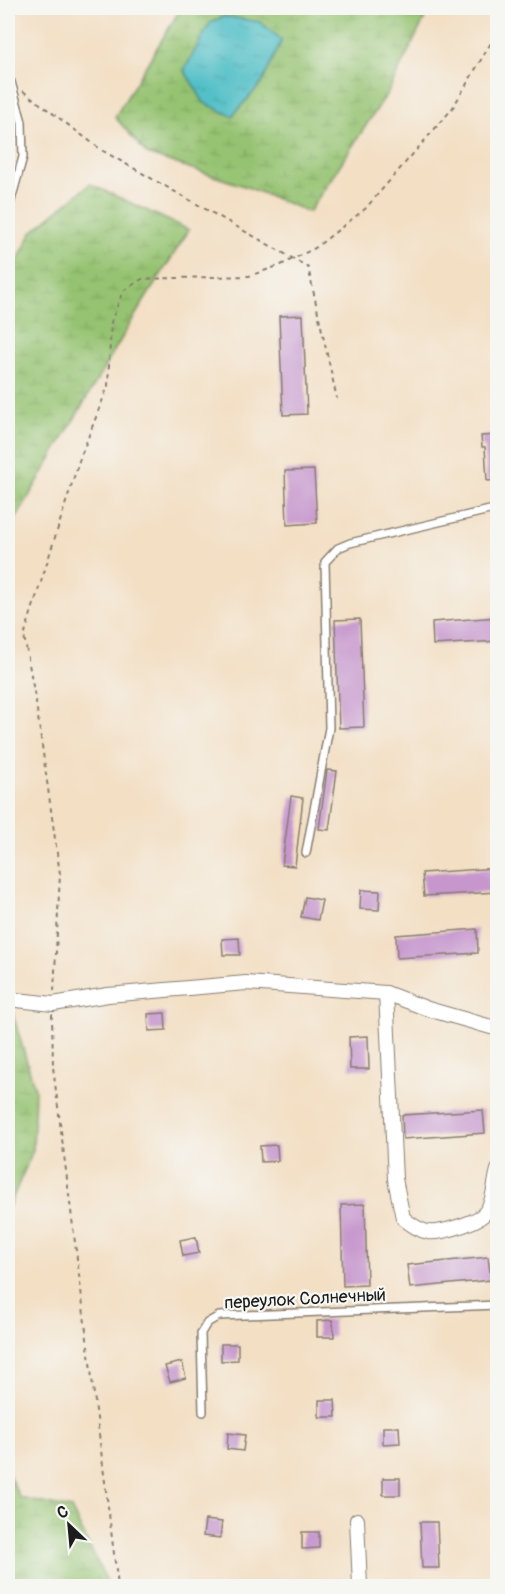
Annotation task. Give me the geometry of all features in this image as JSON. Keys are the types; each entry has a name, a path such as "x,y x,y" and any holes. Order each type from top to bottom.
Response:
{"street":[{"path":"8,999 53,1004 108,995 246,983 386,993 428,1010 498,1029"},
{"path":"386,993 395,1179 403,1218 413,1226 430,1232 468,1224 484,1215 493,1195 498,1170"},
{"path":"357,1520 360,1587"}],"lane":[{"path":"8,211 23,157 22,122 9,80"},
{"path":"306,853 329,728 325,562 338,548 350,543 498,508"},
{"name":"переулок Солнечный","path":"203,1412 201,1333 207,1323 219,1316 498,1305"}],"path":[{"path":"118,1587 53,1067 53,1004 60,874 36,703 24,636 79,461 108,386 111,322 123,291 142,279 249,276 294,259 315,248 365,209 452,109 498,31"},
{"path":"9,80 103,151 308,267 337,399"}],"green space":[{"path":"181,8 430,8 388,92 309,212 247,187 147,154 115,117"},
{"path":"90,184 189,230 134,317 8,532 8,280 32,232"},
{"path":"8,998 35,1089 33,1150 8,1209"},
{"path":"8,1473 20,1498 71,1509 109,1586 8,1586"}],"water":[{"path":"224,16 260,22 282,40 262,83 232,116 204,103 184,70 210,23"}],"building":[{"path":"303,315 307,414 283,415 279,316"},
{"path":"498,435 498,480 487,481 485,447 482,447 481,436"},
{"path":"314,470 317,523 287,525 285,471"},
{"path":"498,617 498,641 433,645 432,622"},
{"path":"360,619 364,727 339,728 335,620"},
{"path":"327,770 337,771 329,830 319,829"},
{"path":"291,796 303,798 295,866 282,865"},
{"path":"498,868 498,892 424,896 422,873"},
{"path":"361,890 380,891 379,910 360,909"},
{"path":"305,897 322,900 318,920 301,917"},
{"path":"477,929 478,953 397,958 396,935"},
{"path":"239,938 240,955 223,955 222,939"},
{"path":"165,1013 166,1030 149,1031 148,1014"},
{"path":"368,1036 369,1069 350,1069 349,1037"},
{"path":"483,1110 485,1133 403,1139 402,1115"},
{"path":"277,1145 278,1161 261,1162 260,1146"},
{"path":"365,1204 367,1285 343,1286 341,1205"},
{"path":"196,1237 199,1253 183,1256 180,1240"},
{"path":"488,1257 491,1280 410,1288 407,1265"},
{"path":"333,1320 334,1337 317,1337 317,1321"},
{"path":"221,1344 238,1344 238,1360 221,1361"},
{"path":"182,1362 186,1378 170,1382 165,1366"},
{"path":"319,1400 335,1400 336,1417 319,1417"},
{"path":"383,1427 399,1427 400,1443 383,1444"},
{"path":"228,1433 245,1435 243,1451 227,1449"},
{"path":"383,1478 400,1478 400,1495 383,1495"},
{"path":"205,1520 222,1522 220,1538 203,1536"},
{"path":"420,1522 437,1522 439,1568 422,1568"},
{"path":"302,1532 319,1532 319,1548 302,1549"}]}
